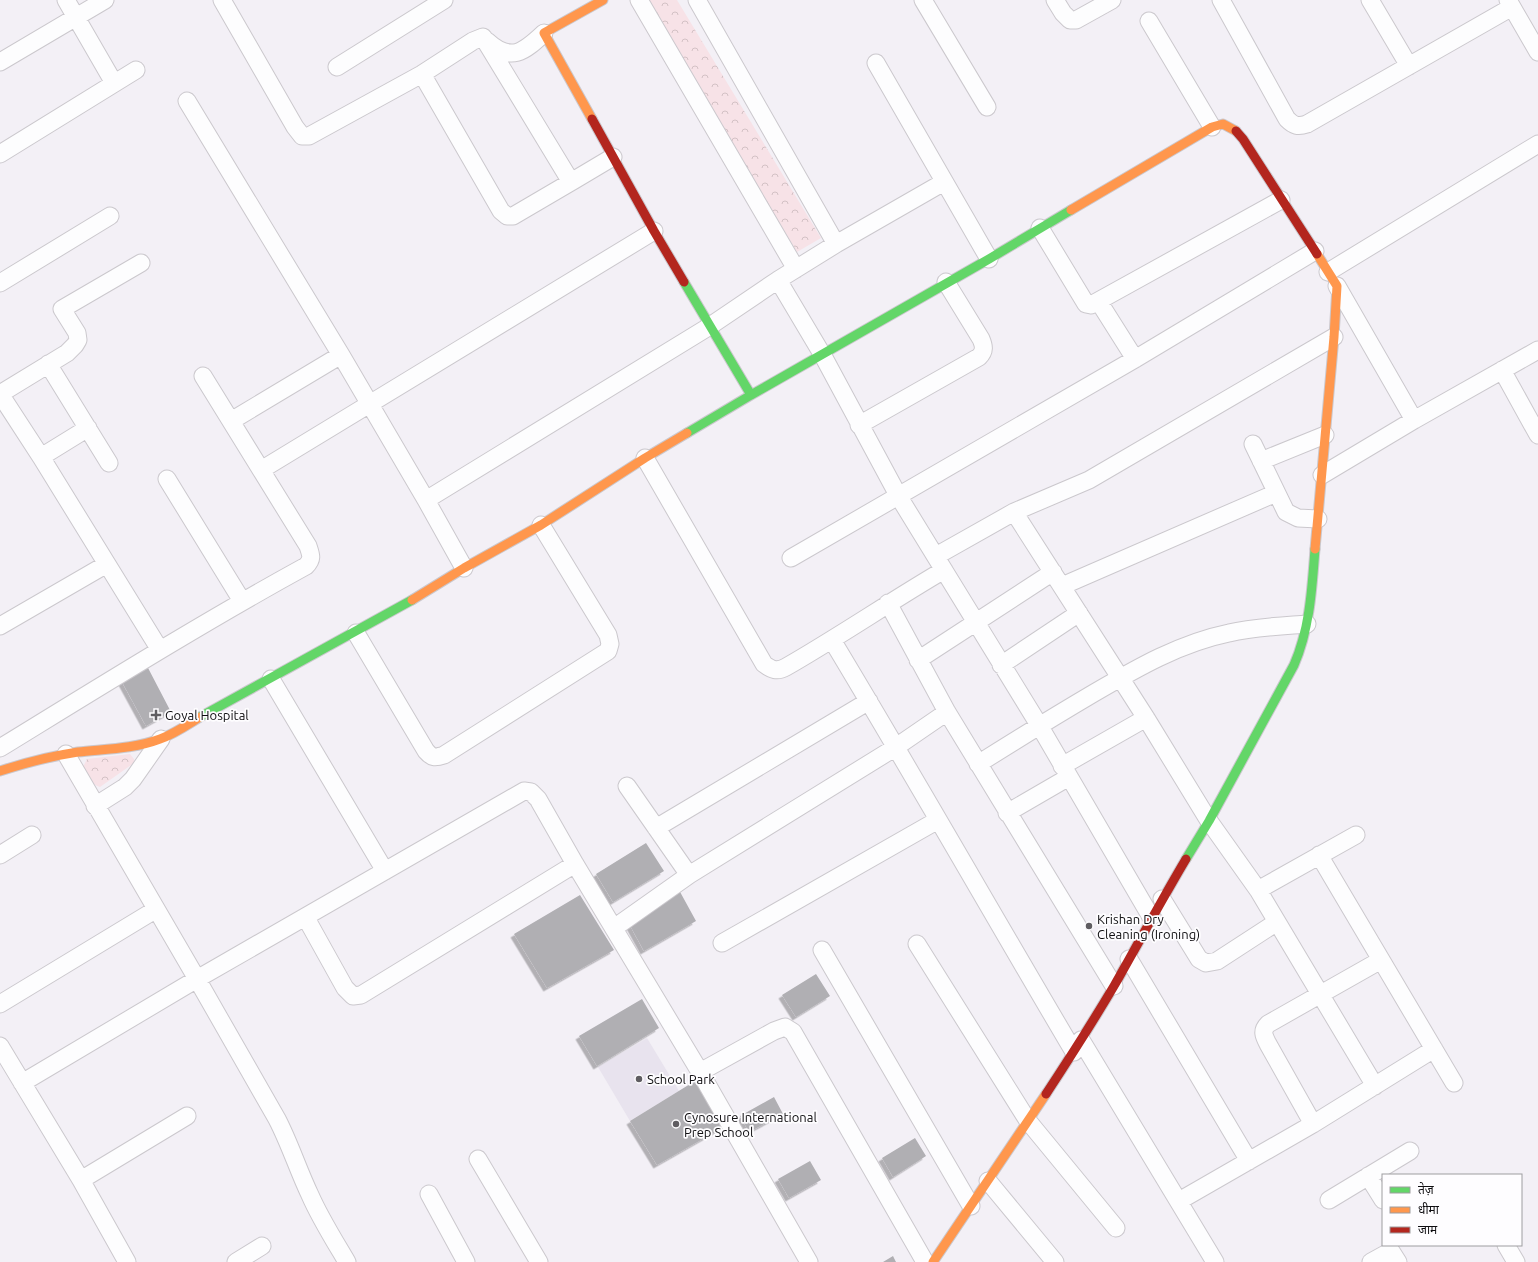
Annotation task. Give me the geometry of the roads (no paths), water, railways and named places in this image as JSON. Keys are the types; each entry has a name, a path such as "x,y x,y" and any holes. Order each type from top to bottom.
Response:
{"street":[{"path":"66,0 114,83"},
{"path":"0,62 105,0"},
{"path":"222,0 302,136 309,136 422,74 473,40 483,37"},
{"path":"337,67 444,0"},
{"path":"483,37 497,50 513,54 522,52 544,33 603,0"},
{"path":"639,0 796,269"},
{"path":"697,0 836,244"},
{"path":"923,0 987,107"},
{"path":"1056,0 1063,13 1070,20 1076,20 1112,0"},
{"path":"1221,0 1287,120 1294,126 1300,127 1409,66 1510,4 1538,52"},
{"path":"1370,0 1409,66"},
{"path":"1149,21 1212,127"},
{"path":"544,33 654,231 751,395"},
{"path":"483,37 571,182"},
{"path":"876,63 989,259"},
{"path":"0,154 136,70"},
{"path":"422,74 501,211 507,216 513,216 613,157"},
{"path":"187,102 341,355 464,568"},
{"path":"0,771 18,765 66,754 136,746 161,739 356,633 464,568 541,525 645,458 751,395 946,282 989,259 1212,127 1223,124 1234,129 1242,139 1332,279 1414,420"},
{"path":"1332,279 1538,144"},
{"path":"426,500 710,326 778,280 836,244 944,182"},
{"path":"1040,228 1086,304 1091,306 1281,200"},
{"path":"0,283 110,216"},
{"path":"261,470 654,231"},
{"path":"791,558 899,497 1135,359 1314,251"},
{"path":"141,263 62,309 76,333 78,340 75,345 67,353 48,364 1,400 41,456 160,650"},
{"path":"933,1262 1028,1122 1114,986 1151,917 1209,821 1294,665 1302,646 1307,624 1318,519 1334,337 1332,279"},
{"path":"778,280 822,354 899,497 1039,725 1151,917"},
{"path":"859,425 979,357 983,352 984,345 981,339 946,282"},
{"path":"1099,302 1135,359"},
{"path":"645,458 764,664 771,670 778,671 832,640 888,603 940,563 1014,512 1088,480 1334,337"},
{"path":"1322,475 1414,420 1538,350"},
{"path":"231,421 341,355"},
{"path":"48,364 109,463"},
{"path":"1502,370 1538,435"},
{"path":"0,748 242,601 306,566 310,561 311,555 308,546 203,376"},
{"path":"41,456 88,428"},
{"path":"1261,461 1325,434"},
{"path":"1253,444 1286,512 1298,518 1318,519"},
{"path":"167,479 242,601"},
{"path":"918,660 975,622 1058,579 1276,493"},
{"path":"1014,512 1146,718 1209,821 1258,890 1375,1086"},
{"path":"356,633 426,751 431,757 437,758 444,755 608,650 610,644 608,635 541,525"},
{"path":"0,626 106,564"},
{"path":"888,603 947,712 1114,986"},
{"path":"1001,664 1079,614"},
{"path":"978,764 1039,725 1164,654 1229,632 1254,628 1307,624"},
{"path":"832,640 938,820 1077,1046 1178,1201 1215,1262"},
{"path":"271,679 385,871"},
{"path":"656,828 869,701"},
{"path":"614,928 689,875 896,747 947,712"},
{"path":"1007,812 1065,771 1146,718"},
{"path":"95,806 125,787 133,779 161,739"},
{"path":"66,754 155,910 278,1119 310,1196 347,1262"},
{"path":"627,786 689,875"},
{"path":"22,1083 197,979 306,918 524,791 531,792 538,799 575,864 700,1072 809,1262"},
{"path":"722,943 938,820"},
{"path":"0,855 32,835"},
{"path":"1258,890 1356,835"},
{"path":"1319,855 1454,1083"},
{"path":"306,918 345,988 353,996 361,996 575,864"},
{"path":"1162,900 1199,959 1206,963 1217,961 1277,922"},
{"path":"0,1004 155,910"},
{"path":"916,944 1028,1122 1116,1228"},
{"path":"822,950 971,1206"},
{"path":"1129,959 1249,1161"},
{"path":"1313,1124 1263,1035 1264,1028 1268,1024 1382,960"},
{"path":"700,1072 774,1031 785,1027 793,1032 925,1262"},
{"path":"0,1046 81,1180 122,1260"},
{"path":"1178,1201 1313,1124 1434,1049"},
{"path":"81,1180 187,1116"},
{"path":"1328,1200 1410,1151"},
{"path":"478,1159 539,1262"},
{"path":"1368,1176 1382,1198"},
{"path":"988,1181 1055,1262"},
{"path":"429,1194 466,1262"},
{"path":"236,1262 262,1246"},
{"path":"1507,1246 1516,1262"},
{"path":"1371,1262 1396,1253"}],"place":[{"name":"Goyal Hospital","path":"156,715"},
{"name":"Krishan Dry Cleaning (Ironing)","path":"1089,926"},
{"name":"School Park","path":"639,1079"},
{"name":"Cynosure International Prep School","path":"676,1124"}]}
